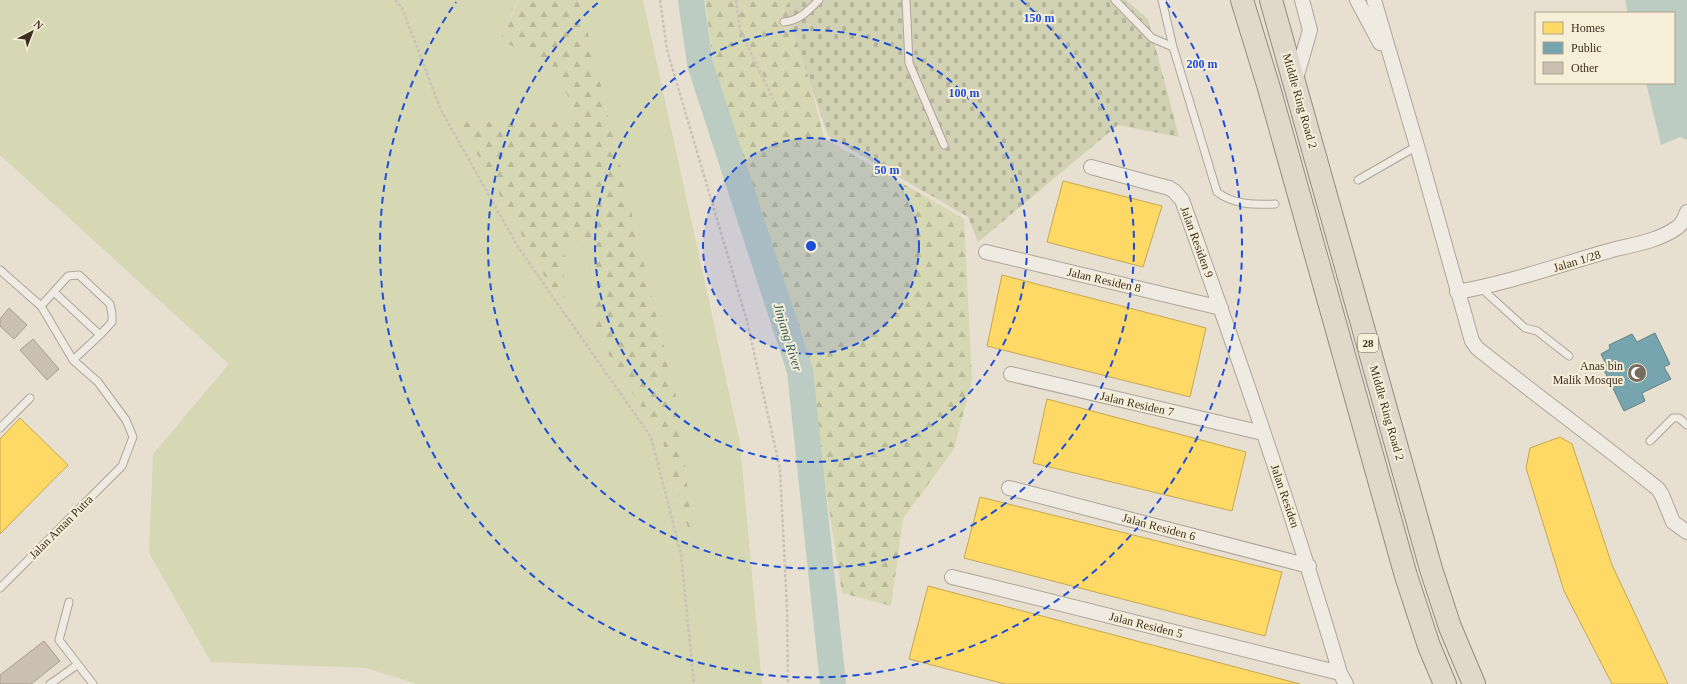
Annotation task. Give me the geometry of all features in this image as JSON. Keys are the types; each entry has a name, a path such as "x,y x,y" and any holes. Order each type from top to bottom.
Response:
{"highway":[{"name":"28","path":"1242,0 1269,88 1406,576 1429,646 1445,684"},
{"name":"Middle Ring Road 2","path":"1271,0 1431,569 1450,627 1474,684"}],"street":[{"path":"1295,83 1310,30 1302,0"},
{"path":"1358,0 1393,68"},
{"path":"1374,0 1417,146 1469,334 1477,348 1533,393 1608,448 1658,489 1662,495 1672,522 1687,532"},
{"name":"Jalan Residen 9","path":"1091,167 1169,188 1174,191 1182,200 1221,308"},
{"name":"Jalan 1/28","path":"1457,292 1482,288 1535,274 1637,244 1676,229 1684,219 1687,212"},
{"name":"Jalan Residen 8","path":"986,252 1221,308"},
{"name":"Jalan Residen","path":"1221,308 1308,566 1343,678"},
{"name":"Jalan Residen 7","path":"1011,374 1264,433"},
{"name":"Jalan Residen 6","path":"1010,488 1308,566"},
{"name":"Jalan Residen 5","path":"952,577 1343,678"},
{"path":"1429,646 1432,684"}],"lane":[{"path":"784,22 793,21 802,17 819,0"},
{"path":"906,0 909,63 944,145"},
{"path":"1115,0 1152,38 1173,47"},
{"path":"1162,0 1173,47 1218,192 1225,198 1247,204 1274,204"},
{"path":"1358,180 1417,146"},
{"path":"0,270 41,306 72,360 112,322 110,304 79,275 68,276 41,306"},
{"path":"1482,288 1525,328 1537,331 1569,356"},
{"path":"54,292 100,335"},
{"name":"Jalan Aman Putra","path":"0,588 122,466 133,436 126,420 98,382 72,360"},
{"path":"0,428 30,398"},
{"path":"1650,441 1673,418 1683,420 1687,425"},
{"path":"69,602 59,640 93,684"},
{"path":"50,684 77,665"}],"path":[{"path":"395,0 402,8 441,110 518,247 651,437 681,554 694,684"},
{"path":"660,0 667,50 691,136 748,321 780,469 788,608 788,684"},
{"path":"736,0 740,30 773,99"}],"green space":[{"path":"0,0 518,0 500,40 554,66 580,122 460,121 562,309 565,243 590,239 595,333 662,440 693,546 679,408 580,0 643,0 740,443 762,684 417,684 366,668 211,662 149,553 153,454 229,364 0,155"},
{"path":"519,0 580,0 679,408 694,549 662,440 595,333 590,239 565,244 563,310 459,121 580,122 554,67 500,40"},
{"path":"705,0 791,0 790,2 824,138 964,219 972,380 954,449 903,519 891,606 842,593 810,387 749,188 719,108"},
{"path":"791,0 1126,0 1148,19 1179,137 1118,125 978,242 968,217 828,136 785,7"}],"shaded area":[{"path":"1625,0 1687,0 1687,140 1680,137 1661,145 1646,84 1675,84 1675,12 1628,12"}],"building: Homes":[{"path":"1063,181 1162,206 1143,267 1047,242"},
{"path":"1002,275 1206,328 1190,397 987,346"},
{"path":"1047,399 1246,452 1232,511 1033,463"},
{"path":"20,418 68,465 0,534 0,439"},
{"path":"1560,437 1572,444 1612,565 1668,684 1612,684 1564,591 1526,468 1530,448"},
{"path":"980,497 1282,572 1265,636 964,558"},
{"path":"928,586 1300,684 1005,684 909,659"}],"building: Public":[{"name":"Anas bin Malik Mosque","path":"1655,333 1670,364 1664,367 1671,379 1642,393 1645,401 1624,411 1603,368 1607,366 1601,354 1610,349 1609,345 1632,334 1637,342"}],"building: Other":[{"path":"9,308 27,325 14,339 0,326 0,319"},
{"path":"33,339 59,369 47,380 20,350"},
{"path":"44,641 60,661 31,684 0,684 0,675"}],"waterway":[{"name":"Jinjang River","path":"691,0 700,64 800,371 833,684"}],"place":[{"name":"Anas bin Malik Mosque","path":"1637,373"}]}
